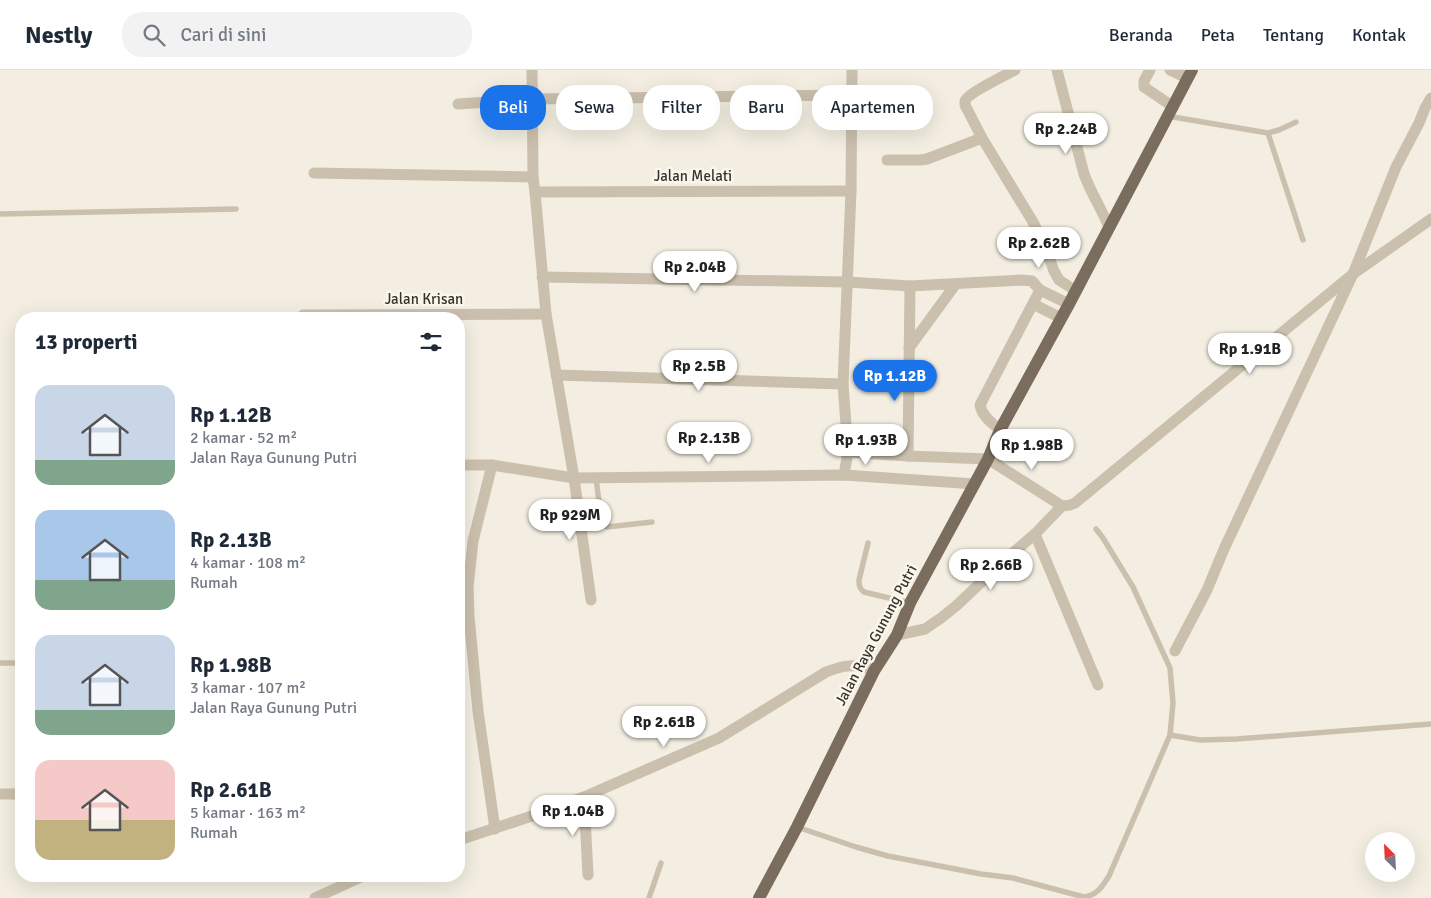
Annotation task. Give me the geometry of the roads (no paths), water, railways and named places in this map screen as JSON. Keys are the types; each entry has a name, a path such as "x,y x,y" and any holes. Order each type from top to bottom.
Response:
{"main road":[{"name":"Jalan Raya Gunung Putri","path":"759,898 797,827 874,671 897,635 910,603 988,459 1000,430 1076,291 1190,74"}],"street":[{"path":"532,70 533,85"},
{"path":"851,85 852,70"},
{"path":"1015,70 982,88 966,100 965,105 982,138 1033,222 1059,280 1076,291"},
{"path":"1057,70 1088,188 1102,210 1109,227"},
{"path":"1150,70 1144,82 1144,87 1170,111"},
{"path":"1170,70 1190,74"},
{"path":"546,99 812,95"},
{"path":"458,104 480,103"},
{"path":"1428,103 1431,120"},
{"path":"1175,650 1207,590 1228,540 1353,274 1396,167 1428,103"},
{"path":"533,130 533,177 546,314 574,478 591,600"},
{"path":"844,475 848,452 843,384 851,191 851,130"},
{"path":"887,160 927,159 982,138"},
{"path":"314,173 533,177"},
{"name":"Jalan Melati","path":"535,192 851,191"},
{"path":"897,635 925,629 941,618 1035,534 1062,506 1075,503 1353,274 1431,218"},
{"path":"542,277 848,282 910,286 1022,280 1032,281 1040,290 1069,304"},
{"path":"909,348 955,285"},
{"path":"908,456 910,286"},
{"path":"1000,430 985,416 980,405 1040,290"},
{"path":"1033,304 1061,318"},
{"name":"Jalan Krisan","path":"465,314 546,314"},
{"path":"556,375 843,384"},
{"path":"848,452 988,459 1062,506"},
{"path":"465,465 492,466 574,478 844,475 974,484"},
{"path":"492,466 473,541 468,587 478,711 495,829"},
{"path":"1035,534 1098,685"},
{"path":"465,838 584,797 720,738 826,672 838,667 864,666 874,671"},
{"path":"0,794 15,794"},
{"path":"584,797 588,875"},
{"path":"315,898 350,882"}],"lane":[{"path":"1170,111 1268,133 1296,122"},
{"path":"1268,133 1303,240"},
{"path":"0,214 236,209"},
{"path":"596,478 603,524 607,527 652,522"},
{"path":"797,827 888,856 981,874 1013,878 1084,897 1092,897 1109,876 1170,735 1174,703 1170,668 1133,587 1096,529"},
{"path":"868,543 859,580 860,589 864,592 910,603"},
{"path":"0,663 15,663"},
{"path":"1170,735 1200,740 1237,739 1431,724"},
{"path":"649,898 661,863"}]}
